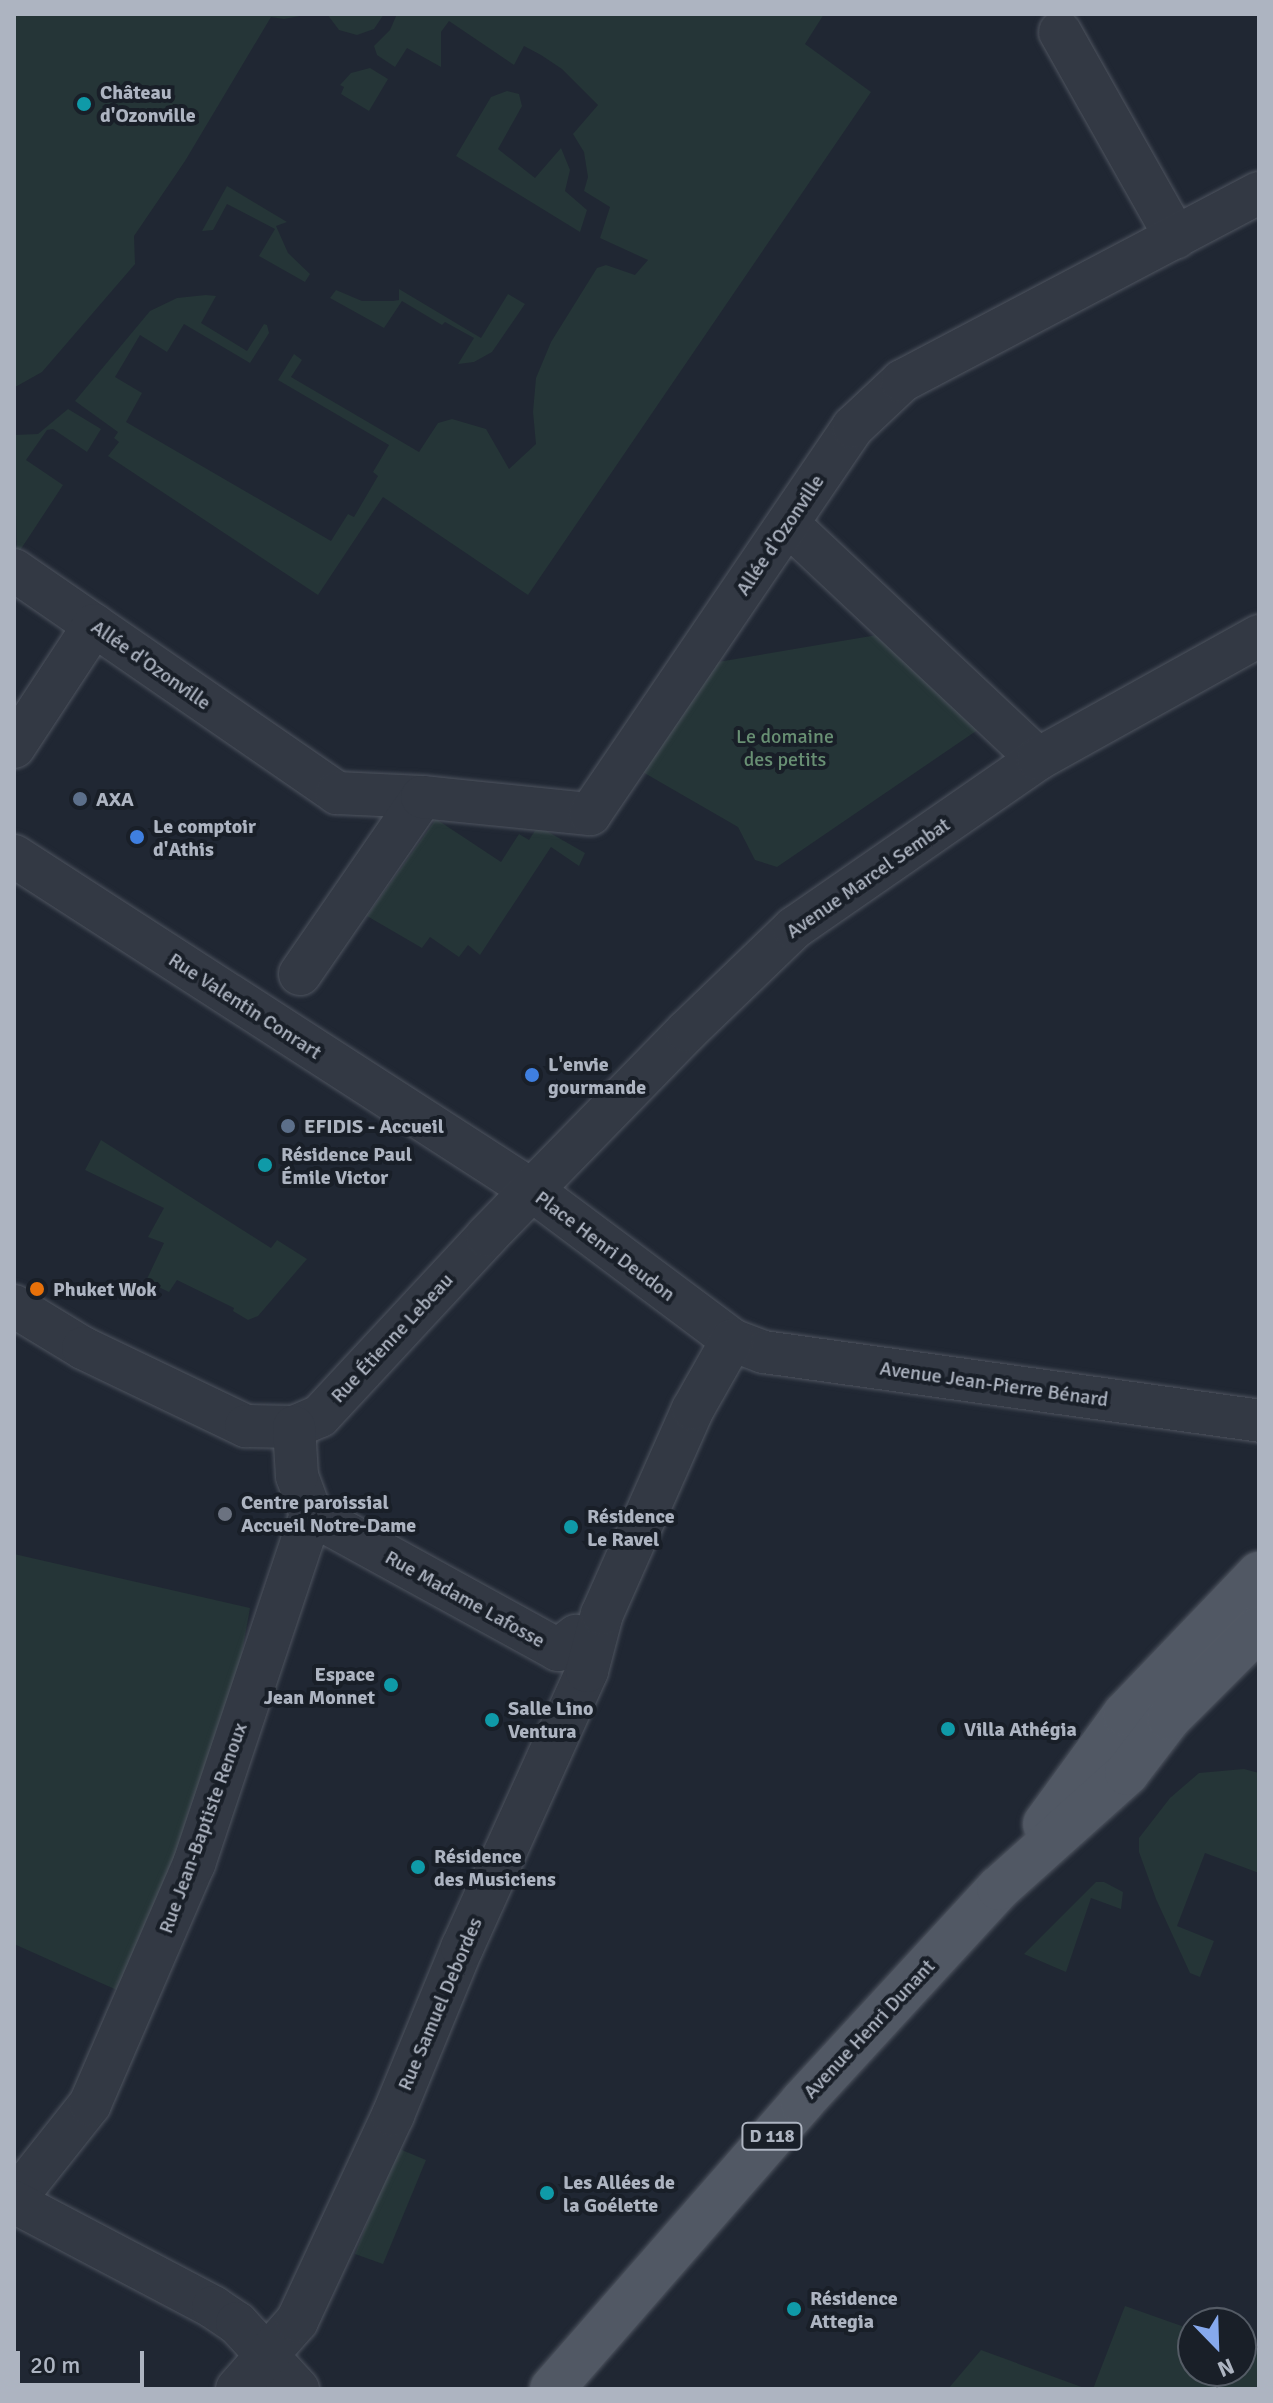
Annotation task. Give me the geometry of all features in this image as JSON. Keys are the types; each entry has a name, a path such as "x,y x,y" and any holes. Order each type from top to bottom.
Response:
{"main road":[{"name":"Avenue Henri Dunant","path":"999,1888 1125,1714 1259,1574"},
{"name":"Avenue Henri Dunant","path":"552,2389 802,2102 999,1888 1127,1773 1169,1718 1259,1628"}],"street":[{"path":"1060,32 1176,238"},
{"name":"Allée d'Ozonville","path":"14,570 337,793 422,797 590,814 853,427 902,381 1259,193"},
{"path":"788,524 1038,759"},
{"path":"14,747 94,625"},
{"name":"Avenue Marcel Sembat","path":"533,1191 687,1031 794,928 1038,759 1259,636"},
{"path":"268,1021 422,797"},
{"name":"Rue Valentin Conrart","path":"14,856 475,1155"},
{"name":"Place Henri Deudon","path":"475,1155 533,1191 732,1340"},
{"name":"Rue Étienne Lebeau","path":"294,1427 320,1416 533,1191"},
{"path":"14,1306 83,1348 246,1426 294,1427 297,1476 311,1514"},
{"name":"Avenue Jean-Pierre Bénard","path":"732,1340 764,1352 1258,1414"},
{"name":"Rue Samuel Debordes","path":"237,2389 297,2321 393,2115 462,1948 587,1671 608,1600 693,1409 732,1340"},
{"name":"Rue Madame Lafosse","path":"311,1514 558,1650 576,1636"},
{"name":"Rue Jean-Baptiste Renoux","path":"14,2201 90,2104 179,1906 311,1514"},
{"path":"14,2201 213,2307 237,2323 298,2389"}],"green space":[{"path":"14,14 310,14 284,19 271,17 185,161 134,236 135,264 42,372 17,386 14,386"},
{"path":"327,14 384,14 374,29 357,35 339,30"},
{"path":"397,14 824,14 805,44 871,92 528,595 383,497 318,595 108,456 119,442 114,438 118,432 75,401 150,311 177,298 206,295 216,296 201,323 247,351 264,324 269,333 250,363 184,324 167,352 140,335 115,377 142,393 126,422 331,541 348,514 354,517 378,476 373,472 389,445 278,380 294,354 302,360 291,377 419,452 438,423 452,419 486,429 509,469 536,444 533,412 536,378 551,342 597,268 606,265 635,275 648,260 600,238 610,207 584,191 588,177 584,152 573,134 598,105 562,69 541,55 524,46 514,65 449,21 441,32 441,67 407,48 395,67 377,55 374,46 390,30"},
{"path":"370,68 388,79 369,111 341,94 344,87 340,85 351,73"},
{"path":"507,91 519,94 522,106 498,149 535,178 561,148 570,170 565,191 587,210 580,232 456,156 491,97"},
{"path":"227,186 287,222 276,226 288,253 310,274 305,282 259,256 275,229 227,204 213,230 202,231"},
{"path":"399,289 481,338 508,294 525,304 492,352 474,362 458,364 474,338 445,322 442,325 402,301 384,328 330,298 336,290 362,301 393,301 399,300"},
{"path":"68,409 101,429 87,452 53,429 47,430 26,460 63,485 17,555 14,435 38,434"},
{"name":"Le domaine des petits","path":"877,635 979,729 777,867 755,860 738,827 641,771 712,663"},
{"path":"436,819 501,862 519,834 529,840 538,826 585,853 579,866 551,847 480,955 468,945 459,957 430,937 422,948 367,916"},
{"path":"101,1140 271,1248 277,1240 307,1259 258,1316 248,1320 233,1311 234,1308 177,1280 169,1292 146,1281 164,1243 148,1237 164,1208 85,1170"},
{"path":"14,1554 250,1608 237,1680 166,1900 119,1991 14,1944"},
{"path":"1244,1769 1259,1773 1259,1873 1205,1853 1177,1926 1214,1941 1200,1977 1190,1973 1156,1899 1139,1852 1139,1838 1170,1798 1199,1773"},
{"path":"1096,1882 1104,1882 1123,1892 1121,1909 1091,1898 1066,1972 1024,1954"},
{"path":"397,2148 426,2160 383,2264 355,2254"},
{"path":"1125,2306 1177,2324 1177,2387 1257,2387 1259,2353 1259,2389 1093,2389"},
{"path":"981,2350 1087,2389 948,2389"}],"place":[{"name":"Château d'Ozonville","path":"84,104"},
{"name":"AXA","path":"80,799"},
{"name":"Le comptoir d'Athis","path":"137,837"},
{"name":"L'envie gourmande","path":"532,1075"},
{"name":"EFIDIS - Accueil","path":"288,1126"},
{"name":"Résidence Paul Émile Victor","path":"265,1165"},
{"name":"Phuket Wok","path":"37,1289"},
{"name":"Centre paroissial Accueil Notre-Dame","path":"225,1514"},
{"name":"Résidence Le Ravel","path":"571,1527"},
{"name":"Espace Jean Monnet","path":"391,1685"},
{"name":"Salle Lino Ventura","path":"492,1720"},
{"name":"Villa Athégia","path":"948,1729"},
{"name":"Résidence des Musiciens","path":"418,1867"},
{"name":"Les Allées de la Goélette","path":"547,2193"},
{"name":"Résidence Attegia","path":"794,2309"}]}
